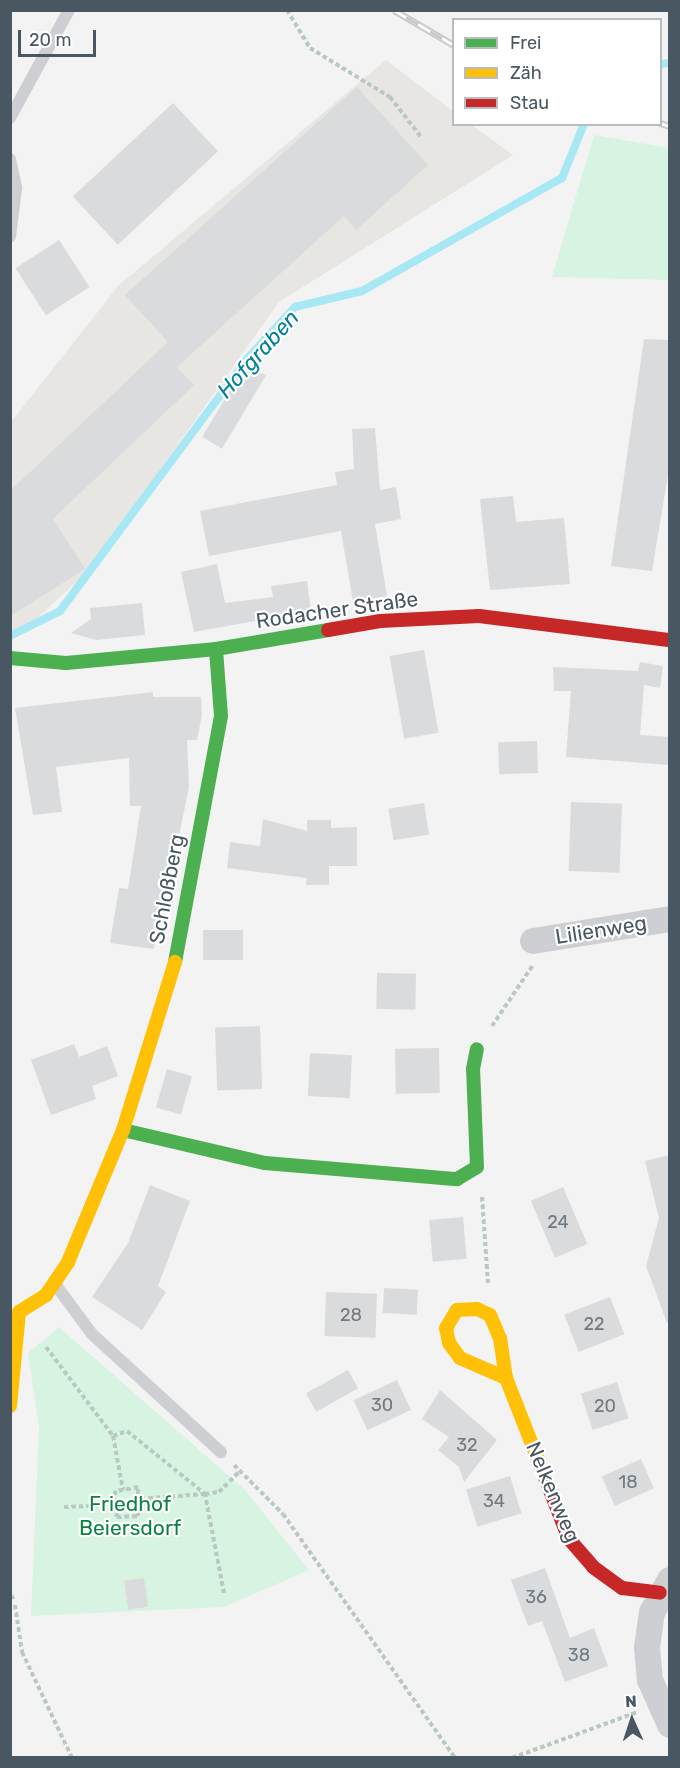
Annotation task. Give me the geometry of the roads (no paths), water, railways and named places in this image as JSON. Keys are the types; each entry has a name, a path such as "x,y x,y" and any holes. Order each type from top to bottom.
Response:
{"street":[{"name":"Rodacher Straße","path":"10,658 66,663 216,649 380,621 479,616 669,640"},
{"name":"Schloßberg","path":"15,1313 46,1295 68,1262 123,1130 178,946 221,716 216,649"},
{"name":"Lilienweg","path":"533,941 669,919"},
{"path":"123,1130 265,1162 457,1179 477,1167 473,1069 477,1049"},
{"name":"Nelkenweg","path":"506,1378 460,1358 449,1343 446,1328 457,1310 477,1309 490,1315 500,1338 506,1378 569,1539 592,1567 622,1588 665,1586 646,1647 664,1715"},
{"path":"10,1406 15,1313"}],"lane":[{"path":"10,118 69,10"},
{"path":"10,159 16,188 10,237"},
{"path":"54,1283 92,1334 221,1452"}],"waterway":[{"name":"Hofgraben","path":"662,64 670,63"},
{"name":"Hofgraben","path":"12,635 60,611 247,359 295,307 362,291 562,178 583,126"}],"railway":[{"path":"394,10 452,44"},
{"path":"662,124 670,126"}],"park label":[{"name":"Friedhof Beiersdorf","path":"130,1516"}]}
